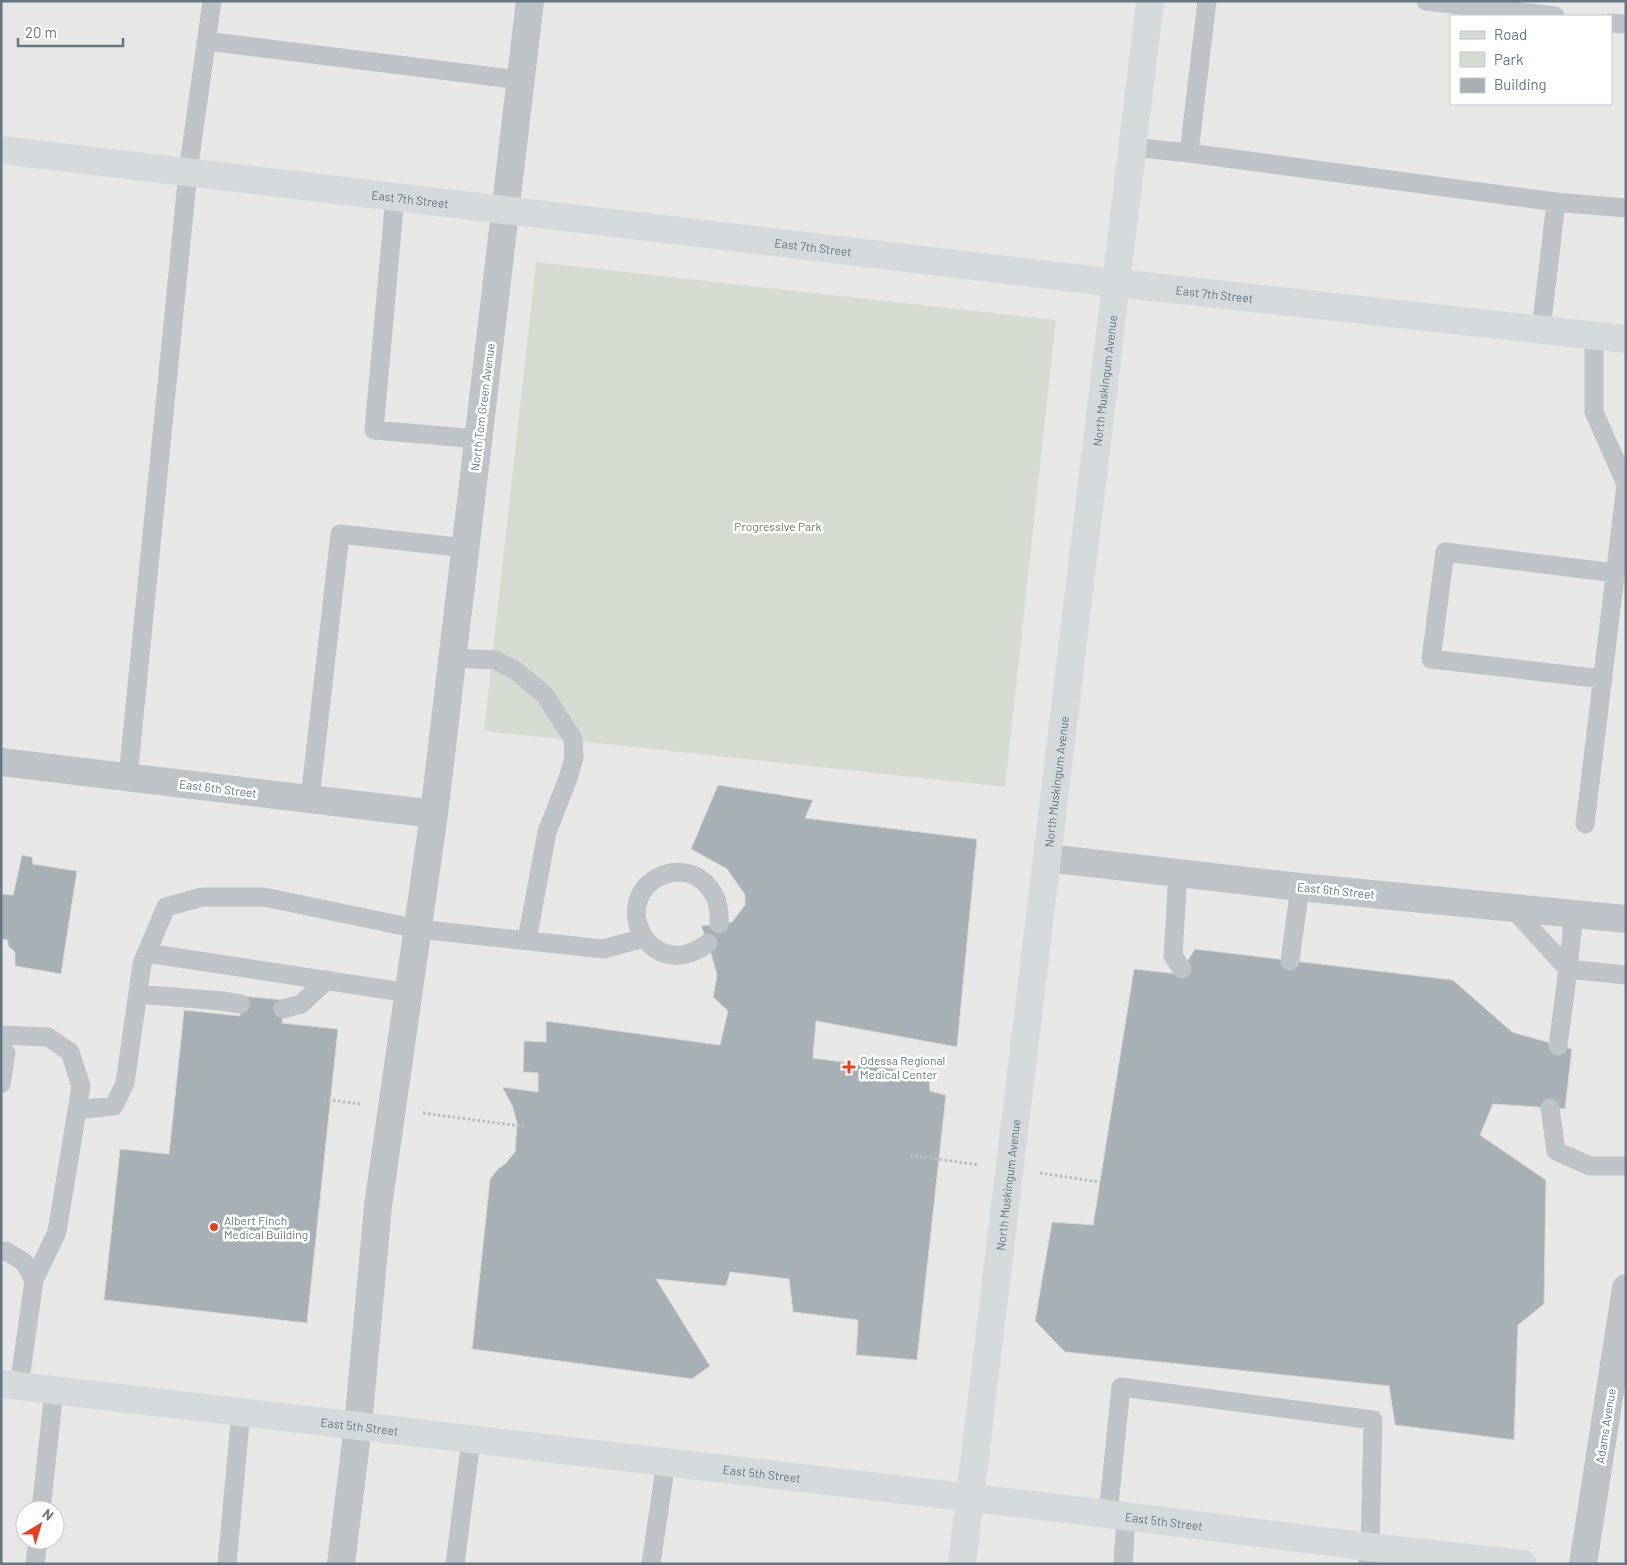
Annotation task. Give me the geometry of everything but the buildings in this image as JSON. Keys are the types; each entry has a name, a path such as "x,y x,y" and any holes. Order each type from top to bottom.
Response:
{"street":[{"name":"North Tom Green Avenue","path":"358,1426 378,1206 434,814 530,1"},
{"name":"North Muskingum Avenue","path":"962,1564 1150,1"},
{"name":"East 7th Street","path":"1,150 1116,283 1626,339"},
{"name":"East 6th Street","path":"1,762 434,814"},
{"name":"East 6th Street","path":"1047,858 1300,887 1626,919"},
{"name":"Adams Avenue","path":"1584,1564 1626,1288"},
{"name":"East 5th Street","path":"10,1385 1117,1515 1369,1555 1524,1564"},
{"path":"341,1564 358,1426"}],"lane":[{"path":"128,777 188,172 212,1"},
{"path":"1189,153 1207,1"},
{"path":"1426,1 1547,15"},
{"path":"1612,23 1626,24"},
{"path":"206,41 520,80"},
{"path":"1132,148 1189,153 1556,202 1626,208"},
{"path":"395,197 374,430 478,439"},
{"path":"1541,330 1556,202"},
{"path":"1585,824 1626,485 1594,412 1594,336"},
{"path":"310,799 340,534 465,548"},
{"path":"1603,679 1431,659 1445,552 1615,573"},
{"path":"453,658 495,660 516,671 545,695 572,739 574,758 568,781 547,832 527,940"},
{"path":"708,944 698,951 687,955 675,956 662,953 652,947 644,938 638,926 636,912 639,898 646,886 657,878 670,873 684,872 697,877 708,886 716,897 720,910 719,924"},
{"path":"1178,873 1172,956 1182,969"},
{"path":"1290,961 1300,887"},
{"path":"77,1110 114,1106 125,1083 142,964 166,906 202,896 264,898 418,928 603,949 644,938"},
{"path":"1512,908 1568,969 1626,976"},
{"path":"1558,1046 1574,914"},
{"path":"146,953 409,993"},
{"path":"283,1009 301,1004 327,980"},
{"path":"138,994 241,1004"},
{"path":"1,1035 48,1036 70,1052 81,1086 57,1232 34,1280 10,1385"},
{"path":"1,1045 6,1053 1,1084"},
{"path":"1550,1108 1556,1152 1590,1166 1626,1166"},
{"path":"1,1251 6,1251 24,1262 34,1280"},
{"path":"1123,1564 1117,1515 1121,1387 1373,1420 1369,1555"},
{"path":"42,1500 54,1391"},
{"path":"227,1564 241,1412"},
{"path":"456,1564 471,1440"},
{"path":"651,1564 666,1462"},
{"path":"35,1564 37,1550"}],"shaded area":[{"path":"1,1 1626,1 1626,1564 1,1564"}],"green space":[{"name":"Progressive Park","path":"536,262 1056,320 1005,787 484,731"}],"place":[{"name":"Odessa Regional Medical Center","path":"849,1067"},
{"name":"Albert Finch Medical Building","path":"214,1227"}]}
